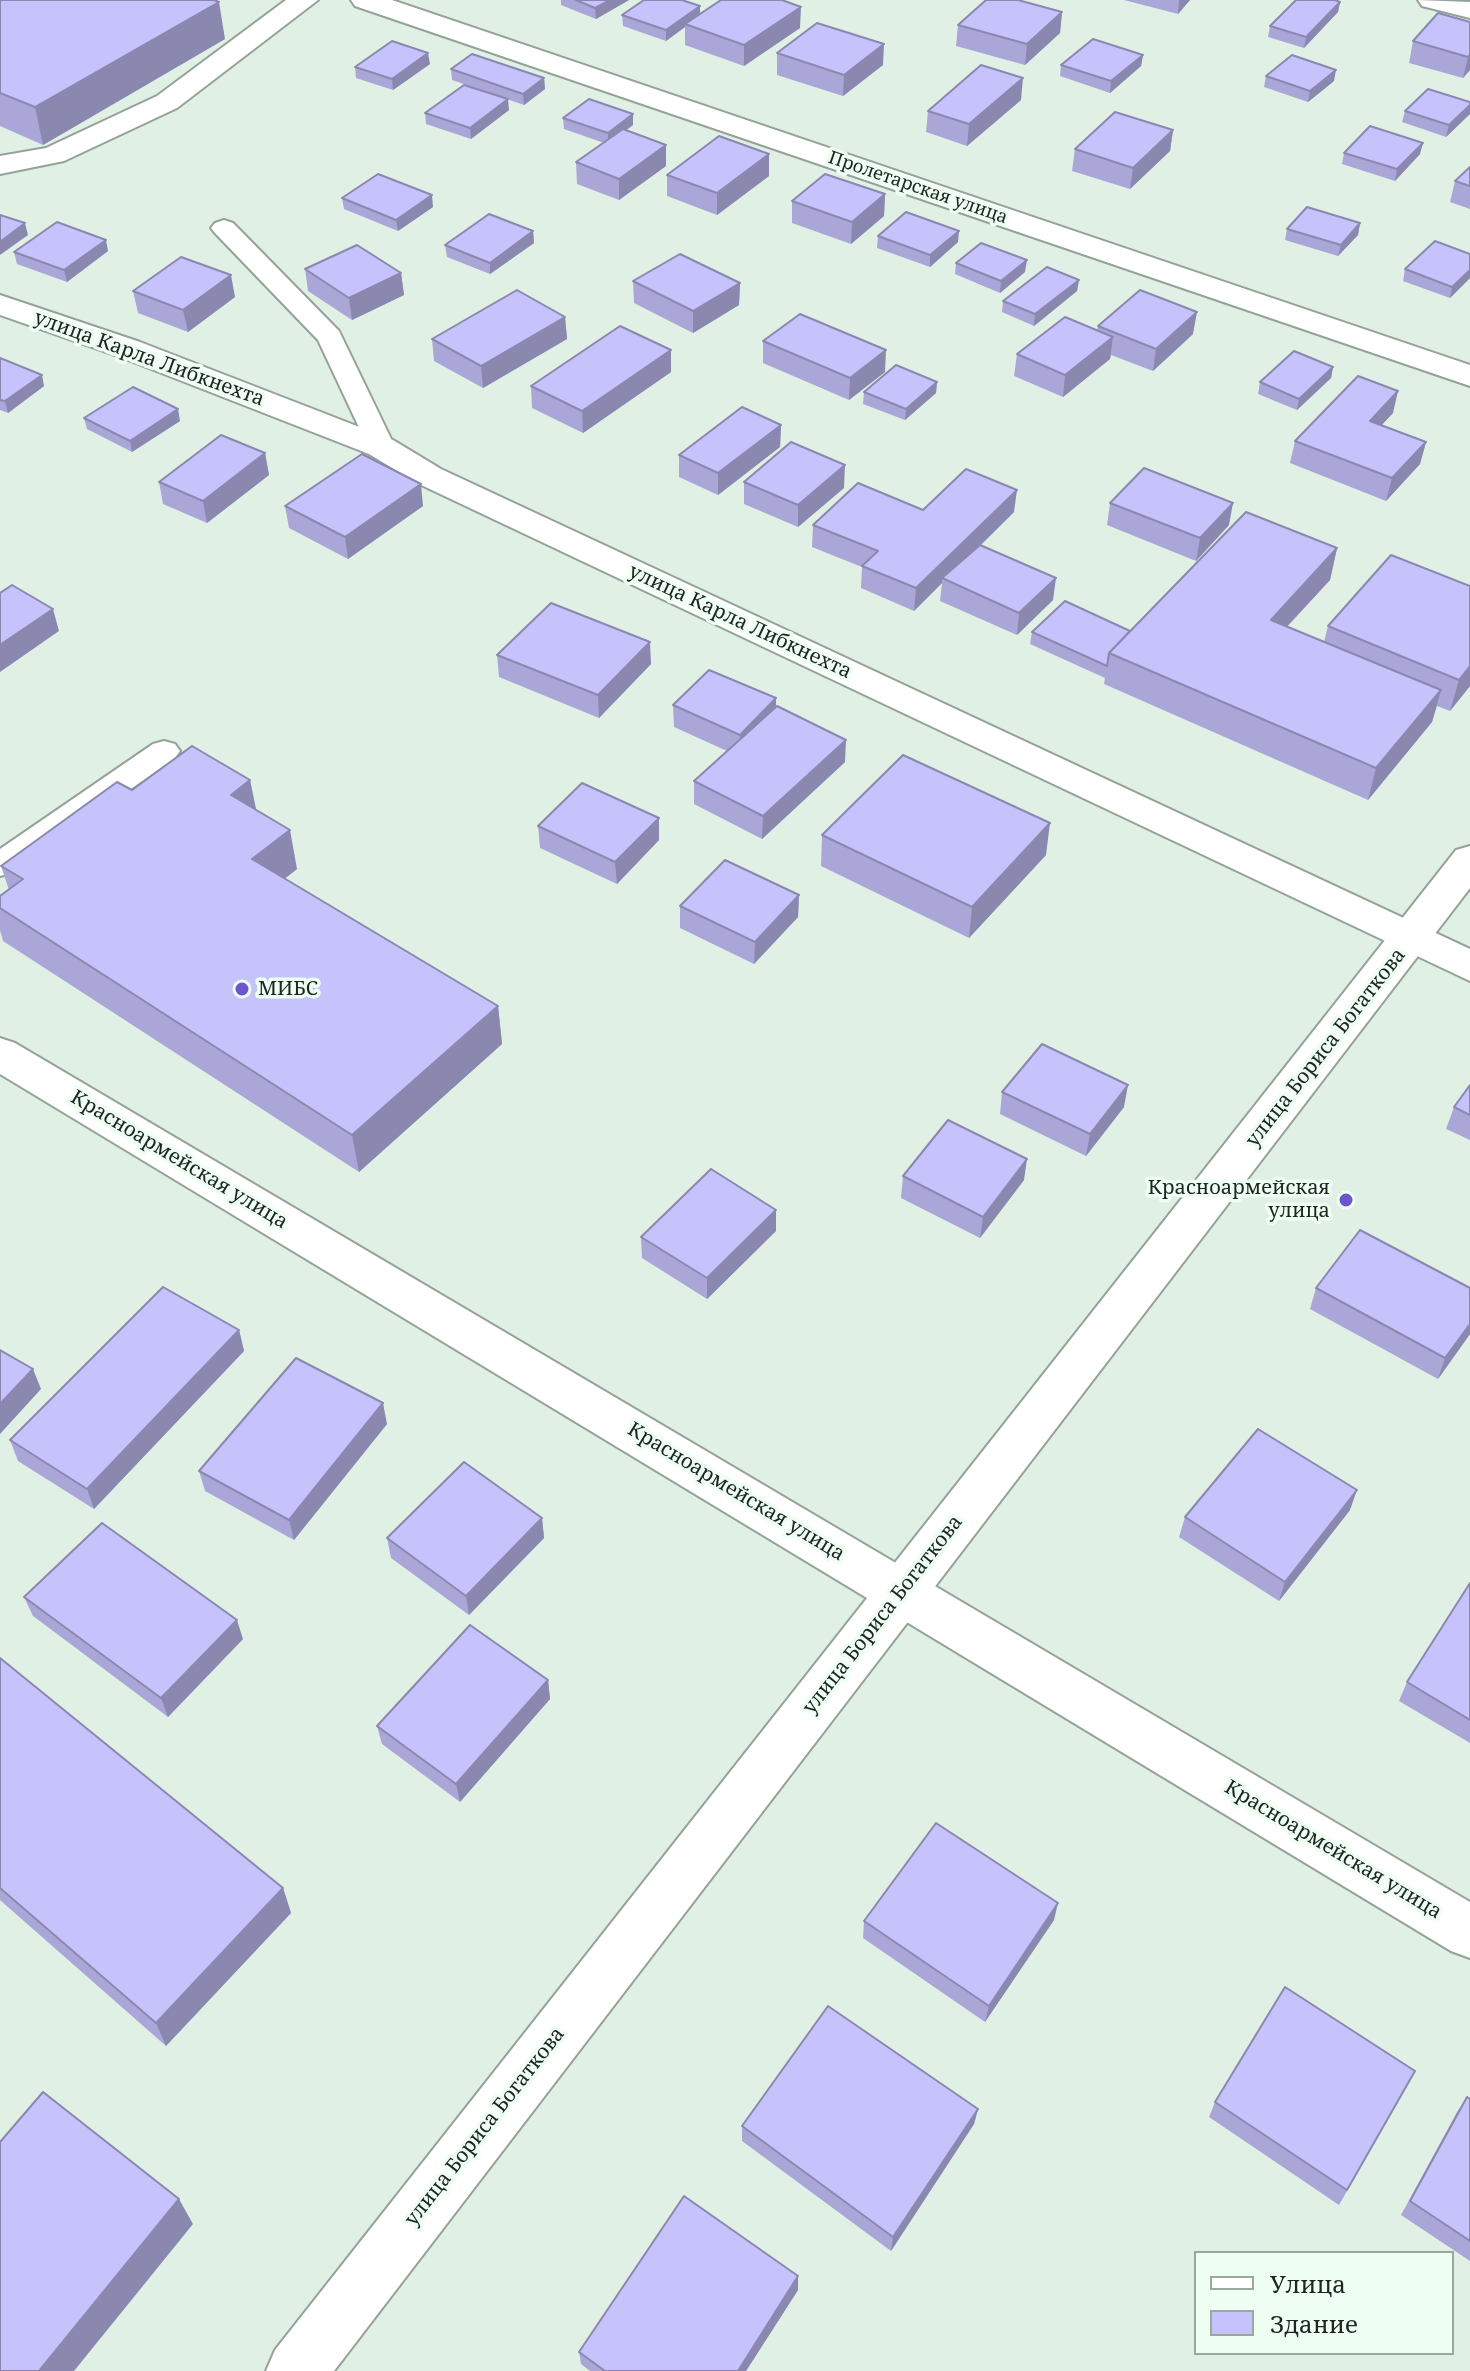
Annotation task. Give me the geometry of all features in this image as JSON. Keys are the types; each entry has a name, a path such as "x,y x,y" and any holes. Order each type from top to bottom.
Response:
{"street":[{"path":"0,165 54,155 167,102 304,0"},
{"name":"Пролетарская улица","path":"365,0 1470,376"},
{"path":"1432,0 1470,10"},
{"name":"улица Карла Либкнехта","path":"0,304 129,349 381,447 429,476 1470,966"},
{"name":"улица Бориса Богаткова","path":"296,2371 1470,860"},
{"name":"Красноармейская улица","path":"0,1054 1470,1932"}],"lane":[{"path":"224,228 330,337 381,447"},
{"path":"0,865 164,751"}],"building":[{"path":"0,0 219,2 35,107 0,93"},
{"path":"576,0 610,0 595,8"},
{"path":"644,0 682,0 700,6 666,30 622,15"},
{"path":"721,0 782,0 801,7 744,45 685,24"},
{"path":"986,0 1018,0 1062,12 1027,44 958,25"},
{"path":"1296,0 1340,2 1306,37 1270,26"},
{"path":"1438,13 1470,22 1468,57 1413,41"},
{"path":"817,23 884,44 844,75 777,53"},
{"path":"1093,39 1143,55 1111,81 1061,65"},
{"path":"392,41 428,53 392,79 355,67"},
{"path":"472,54 544,78 523,94 451,69"},
{"path":"1292,55 1336,70 1310,91 1266,76"},
{"path":"981,65 1023,78 969,124 928,111"},
{"path":"464,85 508,99 470,128 425,113"},
{"path":"1428,89 1470,102 1470,105 1449,125 1405,111"},
{"path":"589,99 633,114 608,133 563,118"},
{"path":"1115,112 1173,130 1133,168 1075,149"},
{"path":"1370,126 1423,143 1397,169 1344,153"},
{"path":"623,129 666,145 619,179 576,162"},
{"path":"719,136 769,154 717,193 667,175"},
{"path":"1470,167 1470,186 1455,181"},
{"path":"378,174 432,195 396,220 342,198"},
{"path":"825,174 885,194 852,222 792,201"},
{"path":"1307,207 1360,223 1341,245 1287,229"},
{"path":"906,212 959,231 930,255 878,236"},
{"path":"489,214 533,231 490,263 445,245"},
{"path":"0,215 25,223 0,242"},
{"path":"57,222 106,240 64,270 14,252"},
{"path":"1435,241 1470,254 1470,270 1452,287 1405,269"},
{"path":"981,243 1027,260 1001,281 956,263"},
{"path":"357,245 401,273 349,298 305,269"},
{"path":"680,254 740,283 693,311 633,281"},
{"path":"181,257 231,275 183,310 133,291"},
{"path":"1047,267 1079,280 1035,314 1003,301"},
{"path":"517,290 565,317 481,366 432,339"},
{"path":"1140,290 1197,312 1156,349 1098,326"},
{"path":"800,314 886,350 850,378 763,341"},
{"path":"1065,317 1113,337 1065,375 1017,354"},
{"path":"620,326 671,350 582,411 531,386"},
{"path":"1294,351 1333,367 1299,399 1260,382"},
{"path":"0,358 42,375 5,401 0,400"},
{"path":"896,365 937,382 906,409 864,392"},
{"path":"1358,376 1398,391 1370,421 1426,442 1392,478 1295,441"},
{"path":"133,387 178,409 130,441 84,418"},
{"path":"742,407 781,425 718,473 679,455"},
{"path":"221,435 265,453 203,501 159,482"},
{"path":"791,442 845,465 798,505 744,482"},
{"path":"362,454 421,484 345,537 285,506"},
{"path":"1144,468 1233,503 1200,538 1110,503"},
{"path":"966,469 1017,490 916,588 862,566 878,551 813,525 858,483 923,510"},
{"path":"1246,512 1337,548 1271,620 1441,690 1376,768 1109,653"},
{"path":"980,545 1056,578 1019,613 942,578"},
{"path":"1391,555 1470,586 1470,666 1459,680 1328,626"},
{"path":"12,585 53,609 0,645 0,593"},
{"path":"1065,601 1130,631 1109,653 1107,666 1032,632"},
{"path":"551,603 650,642 598,695 497,655"},
{"path":"709,670 776,698 740,735 673,705"},
{"path":"777,706 846,740 763,816 694,781"},
{"path":"192,746 250,780 231,795 290,830 252,859 498,1006 352,1135 0,908 0,896 23,879 1,866 117,782 132,790"},
{"path":"903,755 1050,823 972,907 822,835"},
{"path":"582,783 659,818 615,862 538,826"},
{"path":"725,860 799,895 755,942 680,906"},
{"path":"1042,1044 1128,1085 1090,1134 1002,1092"},
{"path":"1470,1085 1470,1115 1454,1107"},
{"path":"948,1120 1027,1159 983,1217 903,1176"},
{"path":"711,1169 776,1210 707,1278 641,1237"},
{"path":"1360,1230 1470,1288 1470,1324 1445,1358 1316,1288"},
{"path":"163,1287 239,1330 87,1489 10,1440"},
{"path":"0,1350 33,1369 0,1404"},
{"path":"296,1358 383,1403 289,1520 199,1471"},
{"path":"1258,1429 1357,1490 1285,1582 1185,1517"},
{"path":"464,1462 542,1518 466,1596 387,1538"},
{"path":"102,1523 237,1620 161,1698 24,1597"},
{"path":"1470,1583 1470,1720 1407,1682"},
{"path":"470,1625 548,1680 456,1784 377,1726"},
{"path":"0,1658 283,1888 156,2023 0,1888"},
{"path":"936,1823 1058,1903 989,2006 864,1921"},
{"path":"1285,1987 1415,2071 1347,2190 1215,2102"},
{"path":"828,2006 978,2109 893,2237 742,2126"},
{"path":"43,2092 179,2199 39,2371 0,2371 0,2142"},
{"path":"1467,2097 1470,2099 1470,2241 1410,2201"},
{"path":"684,2196 798,2276 738,2371 605,2371 579,2352"}],"place":[{"name":"МИБС","path":"242,989"},
{"name":"Красноармейская улица","path":"1346,1200"}]}
